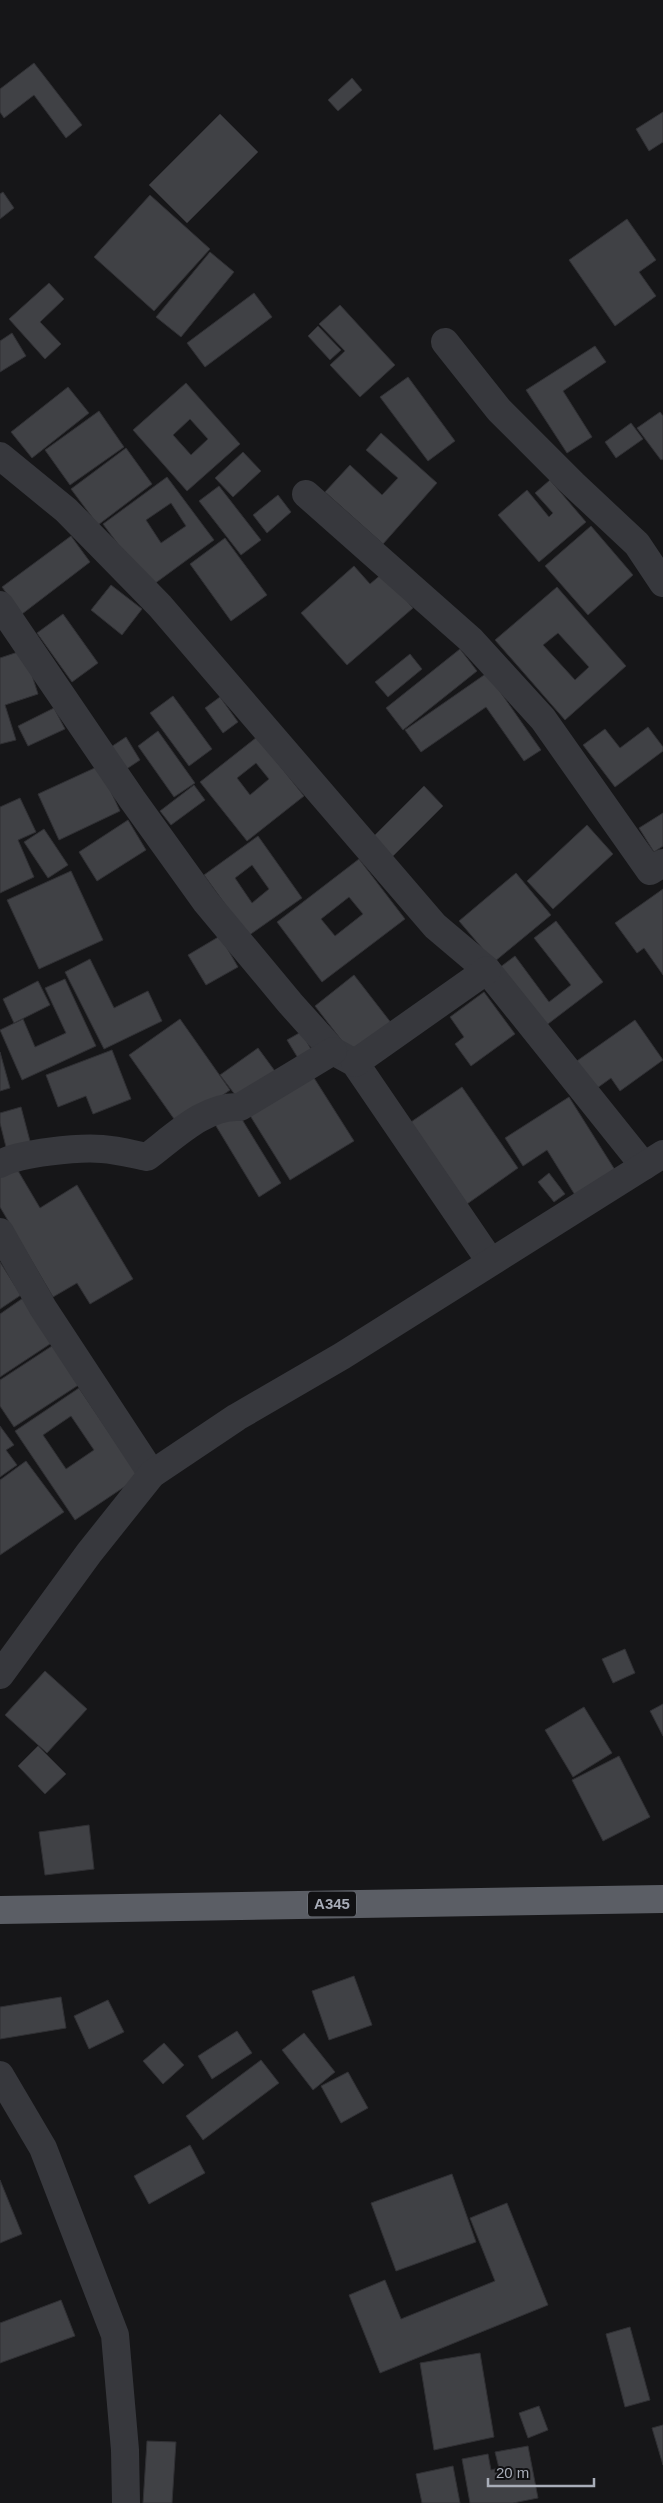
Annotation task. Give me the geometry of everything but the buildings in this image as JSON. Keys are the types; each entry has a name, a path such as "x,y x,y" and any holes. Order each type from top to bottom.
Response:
{"highway":[{"name":"A345","path":"0,1910 663,1899"}],"street":[{"path":"445,342 499,410 573,484 637,544 663,583"},
{"path":"0,456 66,510 160,606 435,926 487,970 653,1160 342,1356 237,1417 152,1474 89,1552 0,1675"},
{"path":"306,494 471,640 543,719 650,871 663,863"},
{"path":"0,605 132,799 206,902 290,1003 344,1057 490,1261"},
{"path":"0,1164 10,1158 75,1150 101,1149 147,1157 203,1116 228,1106 240,1107 344,1057 487,970"},
{"path":"0,1232 43,1308 152,1474"},
{"path":"0,2075 43,2148 115,2335 125,2450 126,2503"}]}
